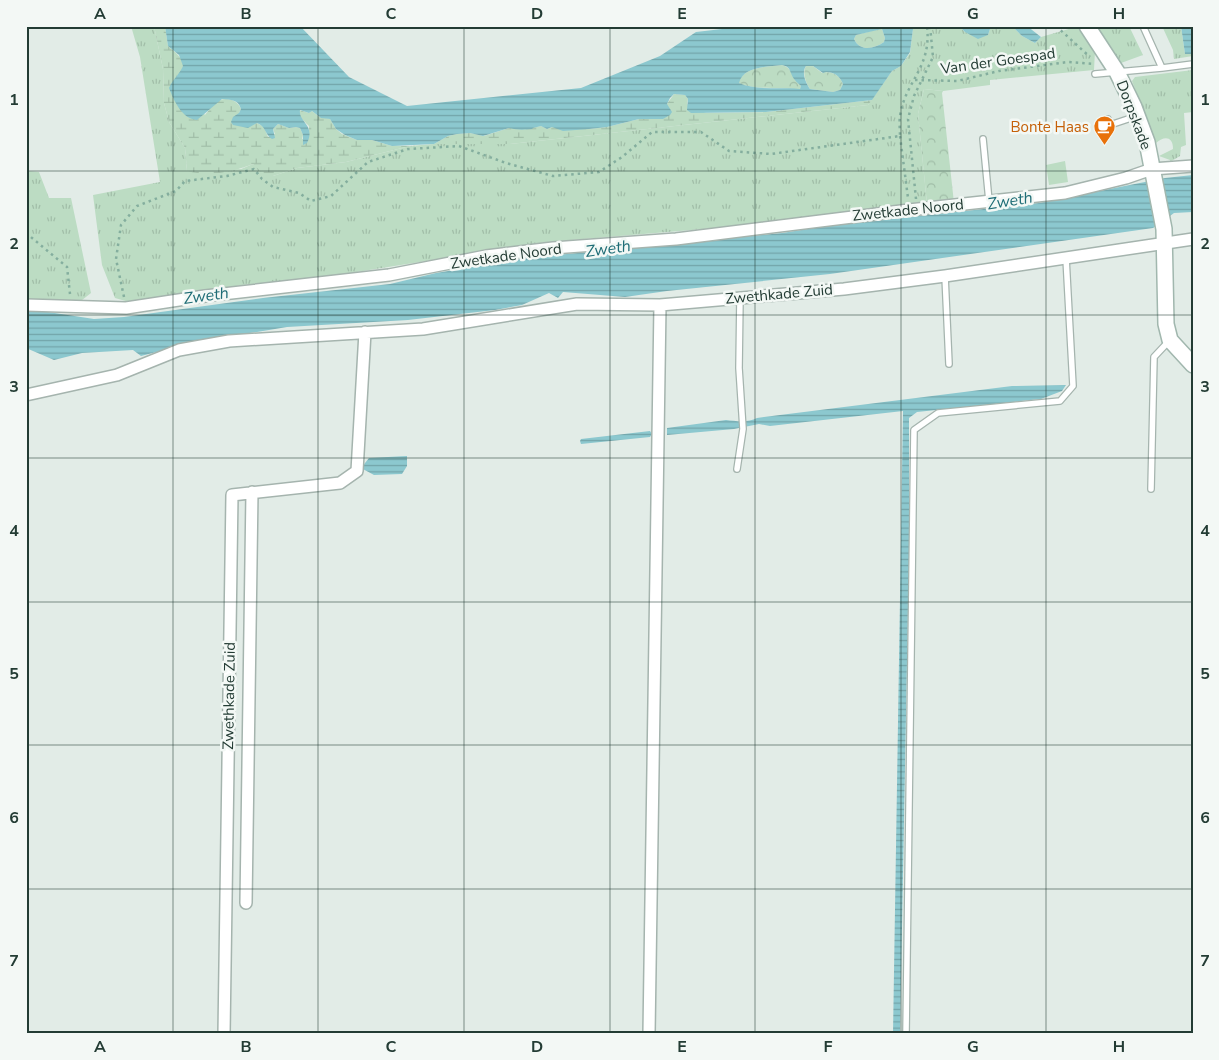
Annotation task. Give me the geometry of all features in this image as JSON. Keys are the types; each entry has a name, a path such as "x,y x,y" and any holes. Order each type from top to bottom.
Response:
{"street":[{"name":"Dorpskade","path":"1087,26 1117,72 1147,142 1165,236 1166,324 1170,340"},
{"name":"Zwetkade Noord","path":"26,305 126,308 205,296 389,275 486,256 544,249 676,239 913,209 1065,193 1153,172 1193,166"},
{"name":"Zwethkade Zuid","path":"26,395 116,374 179,350 229,341 423,329 577,304 660,304 844,289 1066,258 1165,236 1193,239"},
{"path":"649,1034 660,304"},
{"name":"Zwethkade Zuid","path":"224,1034 232,495 340,483 357,471 365,332"},
{"path":"1170,340 1193,365"},
{"name":"Zwethkade Zuid","path":"246,903 252,492"}],"lane":[{"path":"1143,26 1162,68"},
{"path":"1095,74 1193,64"},
{"path":"1108,119 1110,125 1137,116"},
{"path":"983,139 989,201"},
{"path":"906,1034 914,430 938,413 1060,400 1073,386 1066,258"},
{"path":"944,276 949,364"},
{"path":"737,469 743,429 739,368 740,297"},
{"path":"1150,489 1154,357 1170,340"}],"path":[{"path":"913,209 908,119 914,96 932,57 929,26"},
{"name":"Van der Goespad","path":"915,80 957,81 999,71 1068,62 1098,65 1056,26"},
{"path":"913,209 900,136 900,116 906,94 924,63 930,34"},
{"path":"126,308 116,259 121,224 136,206 176,192 185,181 227,176 254,169 262,179 273,187 299,193 311,201 331,196 368,162 408,149 459,146 506,163 553,176 599,172 622,157 652,132 701,132 729,151 771,154 900,136"},
{"path":"26,233 67,267 72,306"}],"green space":[{"path":"131,26 154,26 163,69 164,103 169,122 185,148 187,171 241,169 253,164 273,176 297,168 346,162 410,146 434,144 510,144 868,105 892,71 901,66 910,53 913,29 929,26 959,26 965,32 988,35 991,26 1012,26 1022,36 1035,43 1041,37 1079,26 1095,51 1094,70 990,80 990,85 943,91 924,89 918,114 927,204 917,203 907,208 764,224 547,242 331,276 243,285 129,302 115,298 102,265 93,195 160,182 140,57"},
{"path":"154,26 165,26 168,46 179,56 183,63 183,67 177,76 205,115 218,101 230,99 238,104 241,109 239,113 252,124 257,123 264,127 268,137 275,134 273,129 278,124 289,128 300,128 303,135 302,139 309,137 309,126 300,117 299,110 309,113 312,111 318,116 330,119 336,129 342,134 357,140 372,140 392,146 410,146 346,162 297,168 273,176 266,176 253,164 212,174 187,171 185,148 169,122 164,103 163,69"},
{"path":"1097,26 1129,26 1143,55 1121,63"},
{"path":"1162,26 1181,26 1185,54 1193,54 1193,56 1174,59 1173,50"},
{"path":"882,29 885,38 884,42 872,48 863,48 854,39 856,35"},
{"path":"782,65 790,70 801,86 800,90 761,88 738,83 745,73 751,70"},
{"path":"806,66 813,66 822,73 828,72 836,75 843,84 840,90 833,92 810,89 804,75"},
{"path":"1193,70 1193,112 1184,113 1186,145 1181,147 1180,156 1170,162 1170,160 1159,156 1173,149 1173,145 1168,138 1156,143 1132,81 1135,77"},
{"path":"924,89 943,91 954,203 927,204 918,114"},
{"path":"674,94 685,95 688,99 687,104 706,113 766,112 872,100 868,105 510,144 434,144 448,136 457,134 470,133 484,136 509,128 541,126 547,129 552,127 589,129 607,127 639,119 663,119 667,104"},
{"path":"1065,161 1068,182 1049,185 1046,165"},
{"path":"26,171 39,172 49,198 71,198 91,293 77,304 26,300"}],"water":[{"path":"165,26 300,26 349,77 407,106 581,88 660,56 696,32 748,26 929,26 913,29 910,52 901,66 892,71 872,100 766,112 691,113 687,110 688,99 685,95 674,94 667,104 672,112 663,119 639,119 607,127 563,131 552,127 547,129 541,126 526,130 509,128 483,136 470,133 457,134 448,136 434,144 392,146 372,140 357,140 345,135 336,129 330,119 321,118 312,111 309,113 300,110 300,114 309,132 307,143 303,145 303,135 300,128 289,128 278,124 273,129 275,138 272,139 260,124 257,123 248,128 233,125 231,122 233,117 241,109 234,101 222,99 197,120 192,119 179,108 169,88 183,66 179,55 168,46","holes":["882,29 885,38 884,42 872,48 863,48 854,39 856,35","782,65 787,67 795,81 801,86 800,89 761,88 739,83 745,73 763,67","806,66 813,66 823,73 832,73 843,84 840,90 833,92 810,89 805,78"]},
{"path":"959,26 991,26 988,35 978,39 965,32"},
{"path":"1012,26 1027,26 1041,37 1035,43 1022,36"},
{"path":"1181,26 1191,26 1193,54 1185,54"},
{"path":"1193,175 1193,212 1174,213 1153,228 830,274 625,297 563,292 558,298 549,293 522,305 495,310 408,320 287,327 195,342 141,356 133,350 82,353 54,360 26,348 26,311 48,312 94,319 124,317 263,298 390,284 436,273 526,258 782,233 827,226 1039,203 1165,178"},
{"path":"1066,385 1062,391 1041,399 917,412 909,418 909,555 900,1034 893,1034 903,411 770,426 759,424 734,429 667,435 667,428 726,420 746,421 757,418 1012,386"},
{"path":"650,431 652,434 650,437 581,444 580,441 581,439"},
{"path":"407,456 407,466 402,474 374,475 361,468 369,458"}],"place":[{"name":"Bonte Haas","path":"1105,146"}],"water label":[{"name":"Zweth","path":"1010,201"},
{"name":"Zweth","path":"608,249"},
{"name":"Zweth","path":"206,296"}]}
